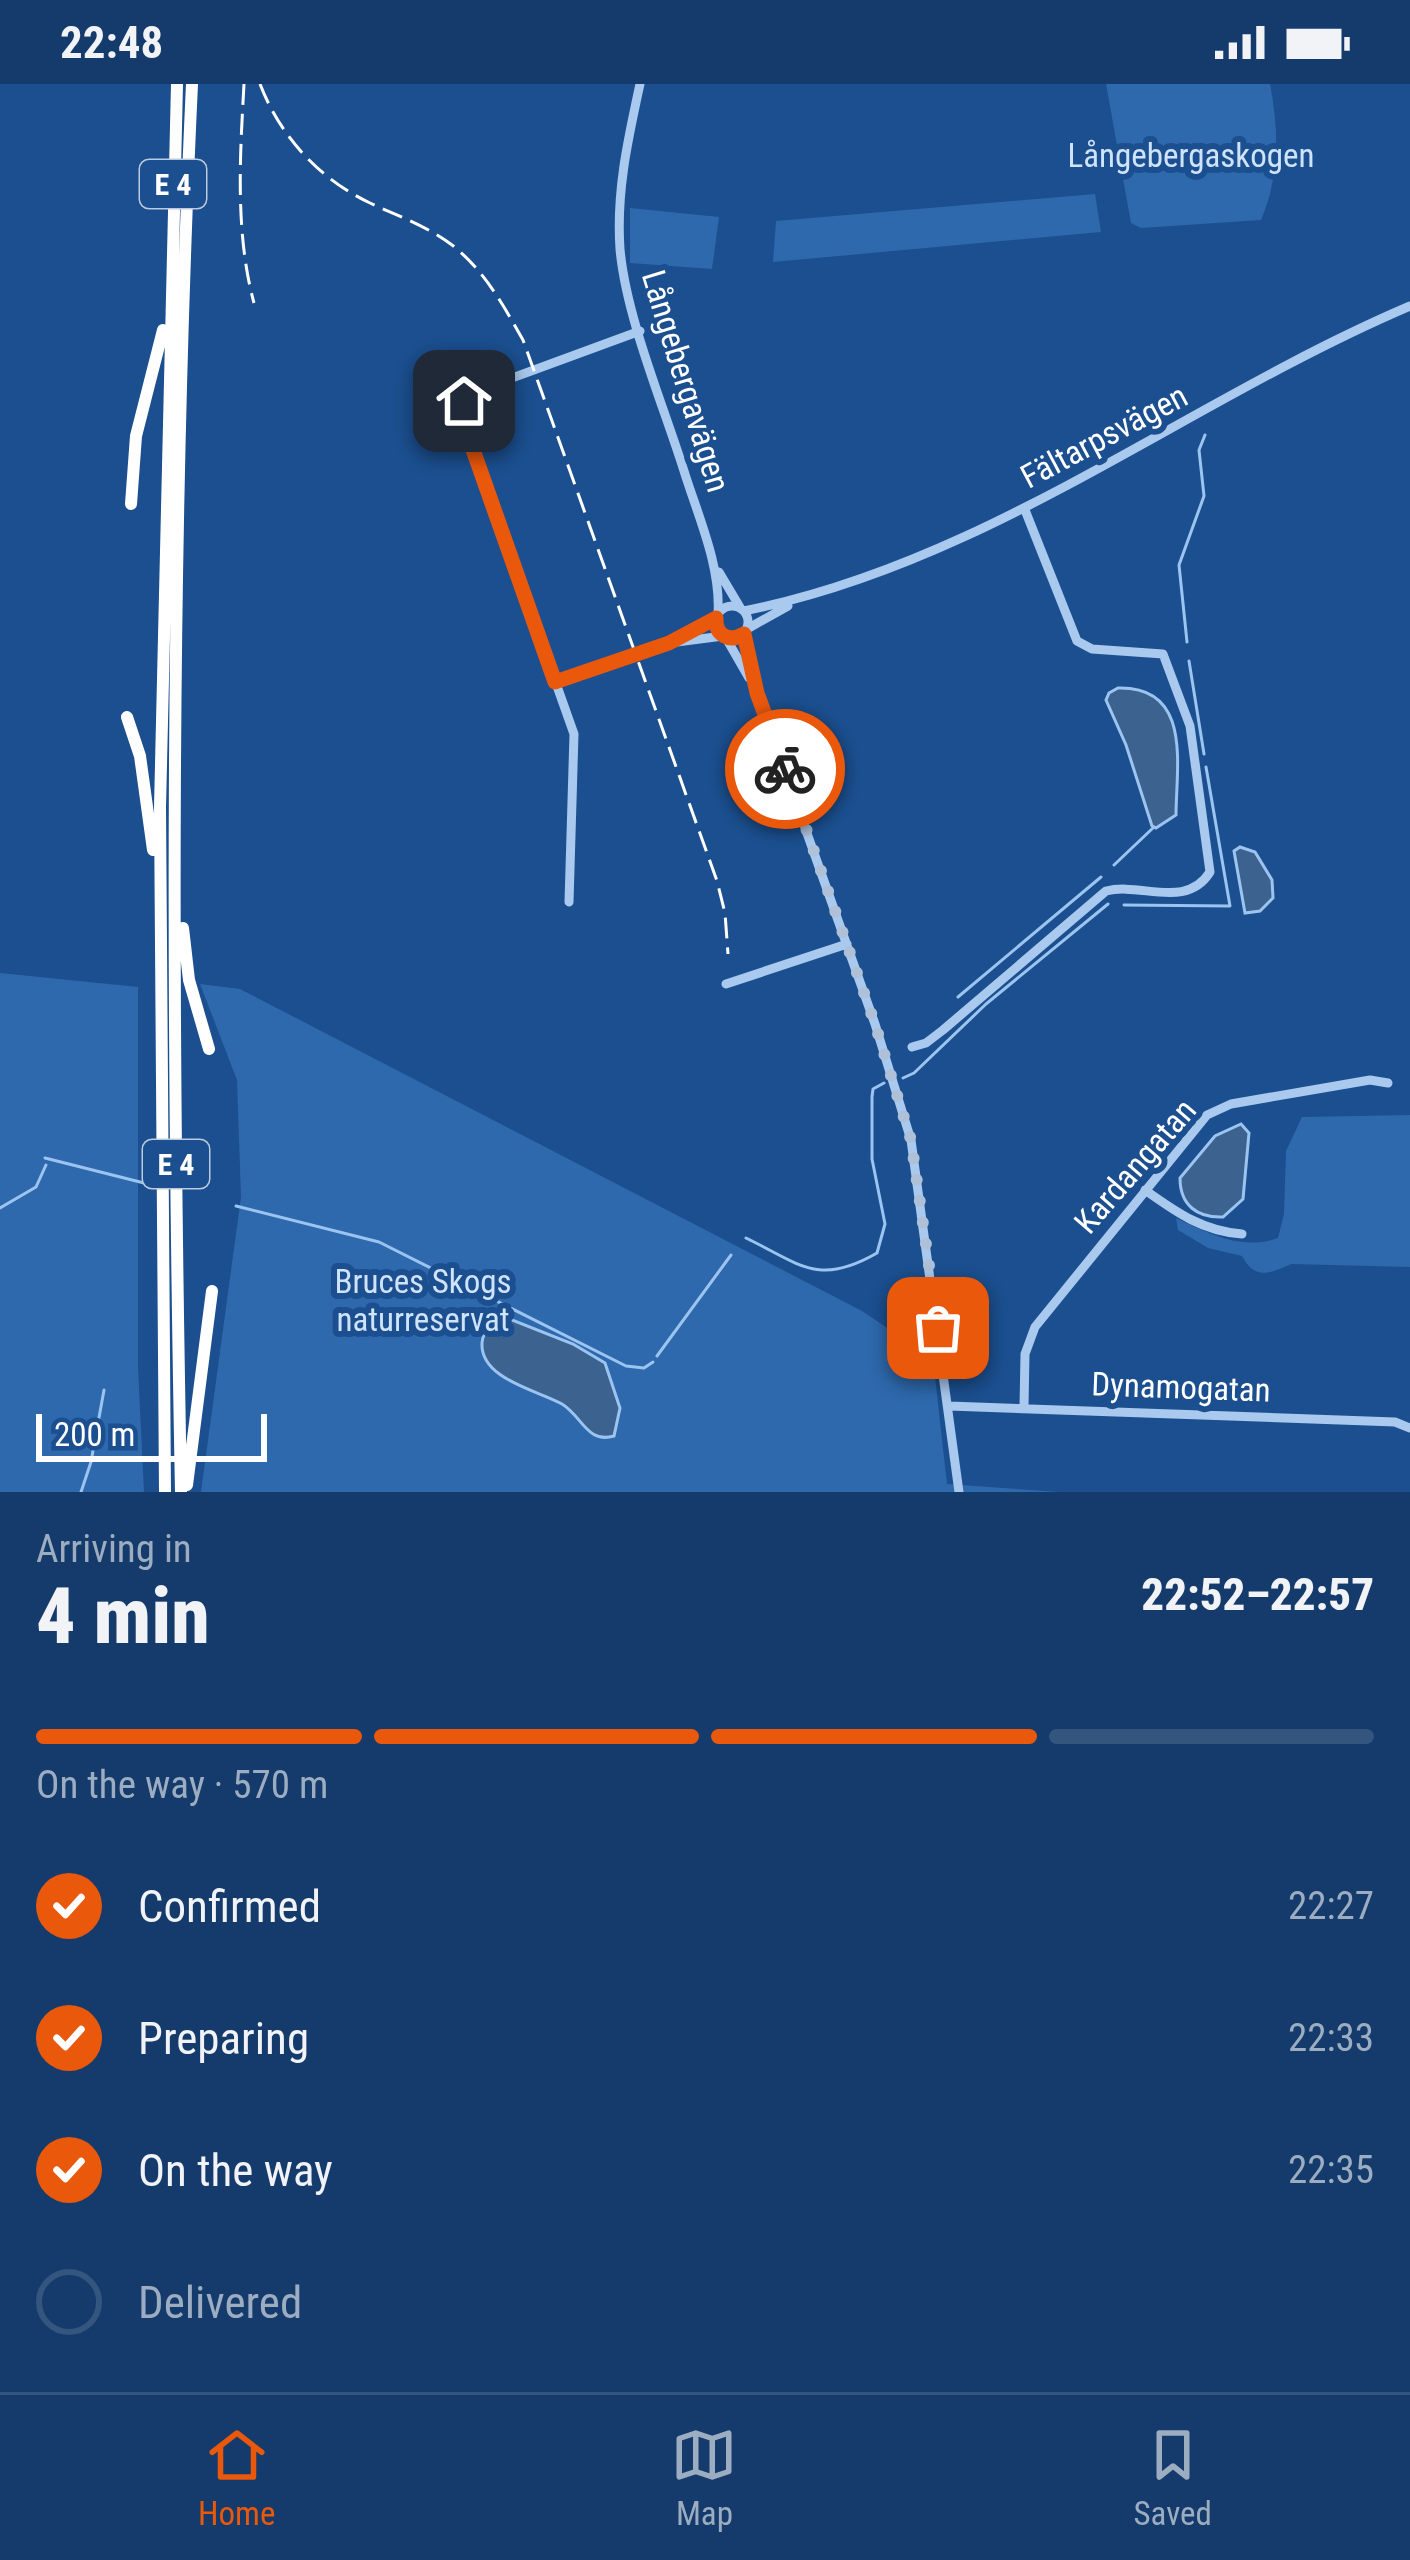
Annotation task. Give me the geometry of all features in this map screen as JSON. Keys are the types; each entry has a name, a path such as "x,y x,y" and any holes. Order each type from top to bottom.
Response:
{"highway":[{"name":"E 4","path":"165,1492 160,926 177,84"},
{"name":"E 4","path":"183,1492 176,837 192,84"},
{"path":"130,505 136,436 170,306"},
{"path":"127,717 148,797 160,926"},
{"path":"176,837 187,968 209,1049"},
{"path":"183,1492 212,1291"}],"street":[{"name":"Långebergavägen","path":"640,84 624,160 619,216 623,271 709,551 719,598 717,616"},
{"name":"Fältarpsvägen","path":"746,632 768,614 941,548 1025,510 1410,306"},
{"path":"569,902 575,745 465,427 462,406 472,392 640,331"},
{"path":"912,1047 943,1030 1106,891 1184,892 1210,872 1190,726 1162,653 1092,649 1077,641 1025,510"},
{"name":"Långebergavägen","path":"709,551 743,610"},
{"name":"Fältarpsvägen","path":"743,610 814,594"},
{"path":"555,682 669,643 729,606 743,610 757,693 848,944 915,1155 959,1492"},
{"path":"717,616 717,630 757,693"},
{"path":"669,643 746,632"},
{"path":"726,984 848,944"},
{"name":"Kardangatan","path":"1024,1408 1025,1354 1034,1328 1207,1115 1231,1104 1370,1080 1388,1083"},
{"path":"1145,1190 1210,1230 1242,1234"},
{"name":"Dynamogatan","path":"949,1406 1395,1423 1410,1428"}],"green space":[{"name":"Långebergaskogen","path":"1106,84 1270,84 1276,153 1261,220 1141,228 1131,223"},
{"path":"1095,194 1101,232 773,262 776,221"},
{"path":"630,208 719,217 712,269 630,263"},
{"path":"0,973 138,987 138,1367 144,1492 0,1492"},
{"name":"Bruces Skogs naturreservat","path":"200,984 240,989 862,1311 933,1359 947,1484 1059,1492 201,1492 241,1197 237,1080"},
{"path":"1410,1115 1410,1267 1291,1264 1258,1272 1242,1256 1208,1248 1178,1230 1176,1218 1239,1242 1278,1238 1284,1214 1286,1151 1302,1117"}],"shaded area":[{"path":"1118,688 1142,691 1159,700 1175,733 1176,815 1156,828 1106,700"},
{"path":"1240,847 1255,852 1272,880 1273,898 1260,911 1245,913 1234,851"},
{"path":"1241,1124 1249,1133 1243,1199 1223,1217 1198,1212 1183,1196 1180,1178 1215,1136"},
{"path":"507,1318 573,1344 605,1363 620,1408 614,1436 591,1433 562,1404 512,1382 490,1366 483,1338 490,1326"}],"waterway":[{"path":"1187,642 1179,565 1204,496 1199,450 1205,435"},
{"path":"1189,661 1204,754"},
{"path":"1124,905 1230,906 1206,767"},
{"path":"1114,865 1154,827"},
{"path":"958,997 1101,877"},
{"path":"903,1078 1108,904"},
{"path":"746,1238 796,1263 824,1270 839,1269 877,1253 885,1224 872,1159 872,1097 873,1089 884,1083"},
{"path":"45,1158 148,1184"},
{"path":"0,1208 36,1187 46,1165"},
{"path":"236,1206 379,1242 626,1366 644,1368 653,1362"},
{"path":"657,1356 731,1255"},
{"path":"81,1492 104,1390"}],"railway":[{"path":"244,84 241,222 254,303"},
{"path":"260,84 278,121 318,169 351,193 422,227 464,255 484,277 523,340 717,881 728,954"}],"way so far":[{"path":"785,769 901,1102 918,1169 938,1328"}],"route":[{"path":"464,401 465,427 555,682 669,643 716,618 723,636 734,639 744,634 757,693 785,769"}]}
